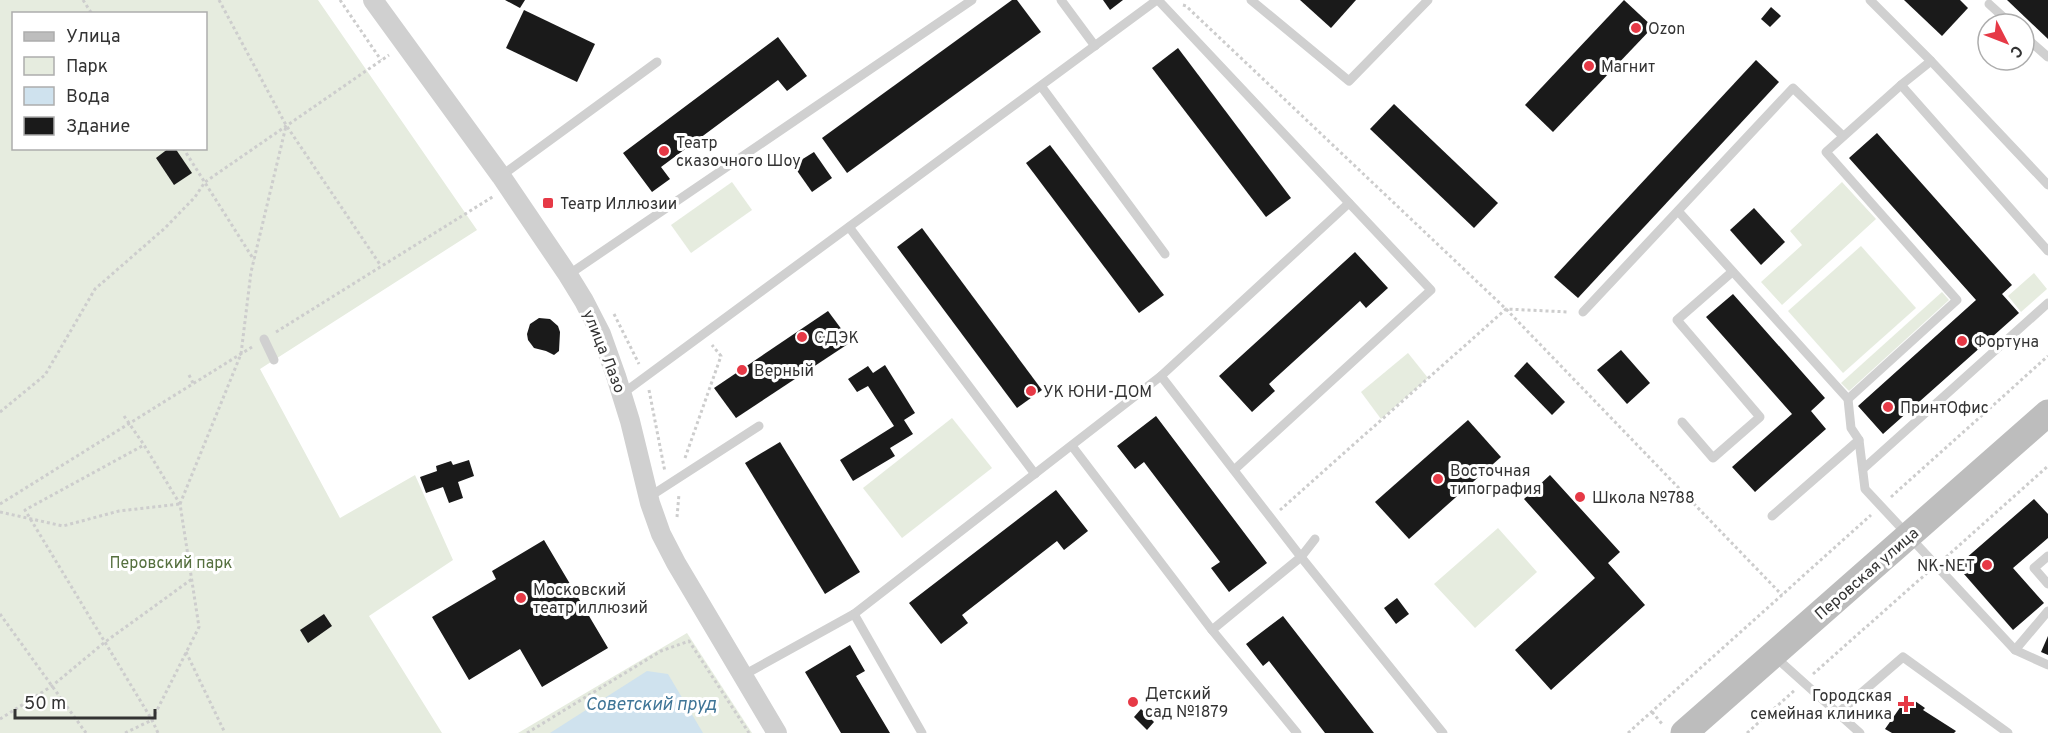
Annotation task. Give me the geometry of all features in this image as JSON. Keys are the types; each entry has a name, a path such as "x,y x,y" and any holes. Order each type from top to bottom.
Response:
{"main road":[{"name":"Перовская улица","path":"1674,730 1773,654 2048,413"}],"street":[{"name":"улица Лазо","path":"373,0 568,275 601,334 622,394 661,534 777,733"}],"lane":[{"path":"568,275 972,0"},
{"path":"1061,0 1095,46"},
{"path":"622,394 1157,0 1431,290 1234,470"},
{"path":"1251,0 1348,81 1428,0"},
{"path":"1870,0 2048,185"},
{"path":"1989,4 1998,12"},
{"path":"2036,46 2048,57"},
{"path":"1848,399 1958,300 1827,152 1931,61"},
{"path":"504,182 657,62"},
{"path":"1901,85 2048,251"},
{"path":"1041,86 1165,254"},
{"path":"1583,312 1793,88 1843,136"},
{"path":"742,676 854,614 1072,446 1161,376 1349,203"},
{"path":"1678,211 1848,399 1851,428 1859,440 1865,489 2015,650 2048,665"},
{"path":"849,227 1035,474"},
{"path":"1682,422 1713,458 1760,417 1677,320 1732,272"},
{"path":"1863,469 2048,303"},
{"path":"264,339 274,360"},
{"path":"1161,376 1301,557 1443,733"},
{"path":"649,497 759,426"},
{"path":"1772,516 1859,440"},
{"path":"1072,446 1212,630 1297,733"},
{"path":"1212,630 1301,557 1315,539"},
{"path":"2048,556 2034,568 2048,584"},
{"path":"2015,650 2048,611"},
{"path":"854,614 922,733"},
{"path":"1773,654 1860,733"},
{"path":"1837,714 1904,657 2008,733"}],"path":[{"path":"219,0 286,124 381,266"},
{"path":"340,0 381,60"},
{"path":"1177,4 1186,6 1506,309 1782,595"},
{"path":"0,412 45,375 95,289 165,228 195,197 205,182 404,44"},
{"path":"180,504 241,354 254,260 286,124"},
{"path":"184,150 254,260"},
{"path":"0,504 381,266 504,182"},
{"path":"1271,518 1506,309 1583,312"},
{"path":"677,518 682,466 721,356 703,334"},
{"path":"1628,733 2047,358"},
{"path":"189,375 193,383"},
{"path":"124,416 180,504 199,627 152,720 125,733"},
{"path":"144,445 25,510 158,733"},
{"path":"1747,733 2048,466"},
{"path":"0,512 63,526 119,511 180,504"},
{"path":"0,719 52,686 105,642 192,579"},
{"path":"0,615 86,733"},
{"path":"527,733 661,651 689,641 749,733"},
{"path":"186,652 225,733"},
{"path":"1652,712 1674,730"}],"green space":[{"name":"Перовский парк","path":"0,0 318,0 477,230 260,369 340,518 415,475 453,560 369,616 442,733 0,733"},
{"path":"732,182 752,210 691,253 671,225"},
{"path":"1842,182 1876,219 1782,305 1761,282 1802,245 1790,231"},
{"path":"1861,246 1916,308 1843,373 1788,311"},
{"path":"2034,273 2047,289 2021,312 2008,296"},
{"path":"1942,292 1949,300 1849,391 1841,383"},
{"path":"1408,353 1428,378 1381,419 1361,392"},
{"path":"952,418 992,468 902,538 863,488"},
{"path":"1498,528 1537,572 1475,628 1434,584"},
{"path":"687,633 752,733 518,733"}],"water":[{"name":"Советский пруд","path":"647,671 668,674 703,733 550,733"}],"building":[{"path":"505,0 525,0 520,8"},
{"path":"1012,0 1017,0 1041,32 847,173 822,138"},
{"path":"1103,0 1123,0 1110,10"},
{"path":"1300,0 1356,0 1331,28"},
{"name":"Магнит","path":"1624,0 1653,27 1553,132 1525,105"},
{"path":"1904,0 1960,0 1968,8 1942,36"},
{"path":"2007,0 2048,0 2048,39 2036,28 2036,12 2020,12"},
{"path":"1771,7 1781,16 1770,27 1761,19"},
{"path":"524,10 595,44 577,82 506,48"},
{"path":"778,37 807,76 787,91 778,80 661,167 670,179 652,192 623,153"},
{"path":"1178,48 1291,198 1266,217 1152,68"},
{"path":"1756,60 1779,82 1578,298 1554,277"},
{"path":"1394,104 1498,203 1474,228 1370,129"},
{"path":"1877,133 2012,285 2002,294 2019,313 1883,434 1858,406 1976,300 1849,158"},
{"path":"1050,145 1164,295 1139,313 1026,163"},
{"path":"166,150 176,150 192,173 174,185 156,158"},
{"path":"814,152 832,178 812,192 793,165"},
{"path":"1754,208 1785,242 1761,265 1730,230"},
{"path":"922,228 1042,390 1017,408 897,247"},
{"path":"1355,252 1388,288 1366,308 1360,301 1269,384 1275,391 1252,412 1219,376"},
{"path":"1733,294 1825,398 1811,411 1826,429 1755,492 1732,467 1792,414 1706,317"},
{"path":"828,311 851,342 736,418 714,388"},
{"path":"539,318 550,319 558,326 559,351 554,355 534,348 528,340 530,324"},
{"path":"1621,350 1650,383 1627,404 1597,370"},
{"path":"1527,362 1565,402 1552,415 1514,376"},
{"path":"885,365 915,413 904,420 913,434 890,448 895,456 853,481 840,460 894,426 868,386 857,392 848,379 868,366 873,373"},
{"path":"1156,416 1267,563 1229,592 1211,568 1220,562 1144,462 1135,469 1117,446"},
{"name":"Восточная типография","path":"1468,420 1501,457 1409,539 1375,502"},
{"path":"780,442 860,572 825,594 745,463"},
{"path":"469,460 474,476 458,482 463,498 449,503 443,487 426,493 420,477 437,471 436,466 451,461 453,465"},
{"path":"1550,475 1620,552 1608,563 1645,605 1551,690 1515,650 1595,578 1524,499"},
{"path":"1056,490 1088,531 1064,550 1057,541 962,615 968,623 941,644 909,603"},
{"path":"2034,499 2048,514 2048,538 2013,568 2044,603 2013,630 1957,566"},
{"name":"Московский театр иллюзий","path":"544,540 608,648 542,687 520,649 469,680 432,617 496,579 492,571"},
{"path":"1397,598 1409,614 1396,624 1384,608"},
{"path":"324,614 332,626 308,643 300,630"},
{"path":"1283,616 1374,733 1325,733 1269,661 1263,666 1246,644"},
{"path":"2048,636 2048,655 2041,652"},
{"path":"850,645 865,671 856,676 890,733 841,733 805,672"},
{"path":"1906,699 1913,703 1915,701 1925,708 1923,710 1956,731 1954,733 1892,733 1885,729"},
{"path":"1141,709 1154,722 1147,730 1134,717"}],"place":[{"name":"Ozon","path":"1636,28"},
{"name":"Магнит","path":"1589,66"},
{"name":"Театр сказочного Шоу","path":"664,151"},
{"name":"Театр Иллюзии","path":"548,203"},
{"name":"СДЭК","path":"802,337"},
{"name":"Фортуна","path":"1962,341"},
{"name":"Верный","path":"742,370"},
{"name":"УК ЮНИ-ДОМ","path":"1031,391"},
{"name":"ПринтОфис","path":"1888,407"},
{"name":"Восточная типография","path":"1438,479"},
{"name":"Школа №788","path":"1580,497"},
{"name":"NK-NET","path":"1987,565"},
{"name":"Московский театр иллюзий","path":"521,598"},
{"name":"Детский сад №1879","path":"1133,702"},
{"name":"Городская семейная клиника","path":"1906,704"}]}
